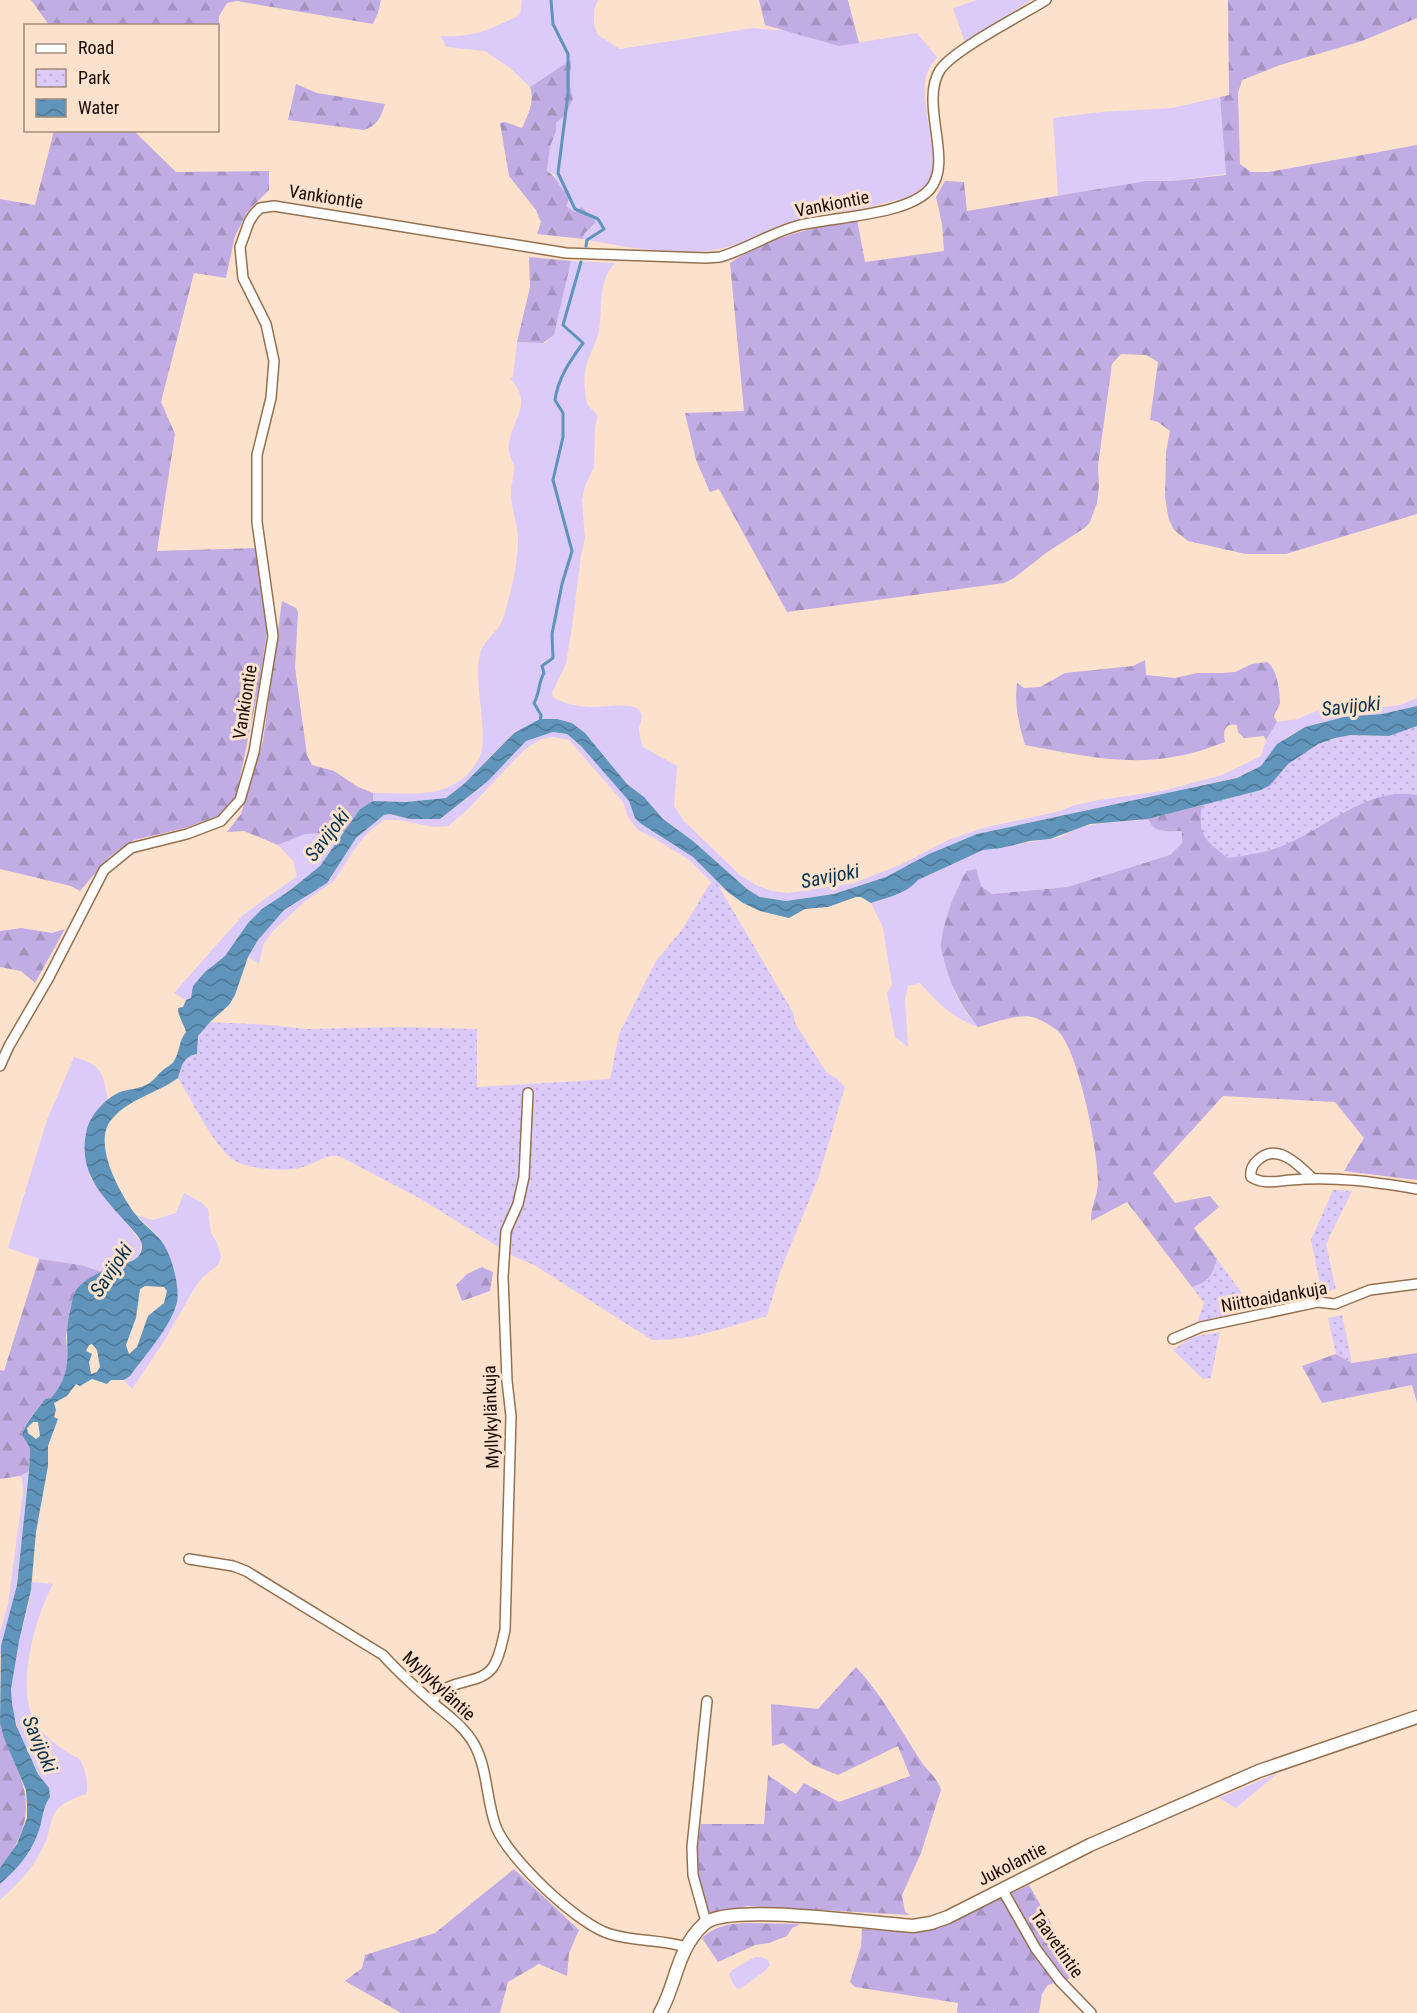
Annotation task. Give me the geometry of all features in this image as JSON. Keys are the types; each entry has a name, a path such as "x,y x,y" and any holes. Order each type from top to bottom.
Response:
{"street":[{"name":"Vankiontie","path":"0,1066 104,870 131,848 187,834 221,821 240,800 254,752 273,636 257,522 257,455 271,398 274,361 266,324 243,278 240,247 254,214 260,208 274,206 566,253 706,258 726,255 797,226 827,219 874,213 918,199 930,189 939,165 933,98 935,83 941,69 951,58 1046,0"},
{"name":"Myllykylänkuja","path":"432,1702 444,1689 456,1683 485,1675 493,1667 505,1630 510,1416 503,1277 506,1231 518,1204 524,1177 528,1093"},
{"path":"1312,1178 1291,1158 1279,1154 1265,1154 1250,1170 1251,1178 1261,1183 1312,1178 1366,1180 1417,1189"},
{"name":"Niittoaidankuja","path":"1173,1339 1201,1326 1318,1302 1335,1304 1370,1290 1417,1284"},
{"name":"Myllykyläntie","path":"189,1559 233,1566 260,1578 383,1655 395,1670 465,1732 473,1743 484,1773 496,1827 511,1852 524,1867 576,1916 593,1927 623,1938 668,1942 686,1947"},
{"path":"660,2013 686,1947 706,1922 693,1875 692,1847 707,1701"},
{"name":"Jukolantie","path":"706,1922 731,1916 765,1914 913,1926 931,1923 948,1917 1090,1845 1258,1771 1417,1717"},
{"name":"Taavetintie","path":"1002,1889 1036,1949 1060,1981 1091,2013"}],"green space":[{"path":"31,0 381,0 373,24 237,1 227,3 219,16 218,24 48,24"},
{"path":"522,0 598,0 594,10 594,25 598,35 620,49 753,28 790,31 839,46 917,33 937,57 927,74 925,89 932,149 932,175 924,188 908,197 797,222 726,248 710,251 653,250 583,239 584,234 596,222 565,206 555,175 547,171 556,123 566,114 573,99 570,85 571,61 530,87 510,68 485,51 446,47 441,36 473,34 500,24 520,15"},
{"path":"759,0 848,0 859,43 839,46 765,25"},
{"path":"977,0 1031,0 965,43 953,8"},
{"path":"1228,0 1417,0 1417,18 1362,41 1280,65 1242,80 1238,93 1240,164 1251,172 1268,172 1417,145 1417,514 1286,554 1246,554 1188,541 1174,530 1169,520 1165,498 1166,452 1170,431 1158,422 1150,420 1158,362 1146,355 1121,354 1112,364 1098,466 1097,503 1086,527 1004,583 787,612 719,489 710,492 696,460 685,413 744,411 730,263 775,240 857,219 865,262 944,251 942,224 936,197 945,181 964,182 967,211 1146,181 1171,181 1226,175 1220,97 1229,95"},
{"path":"571,60 570,85 573,99 566,114 556,123 547,171 570,196 566,206 575,212 582,207 596,222 584,234 583,239 537,234 541,222 536,210 509,176 500,123 505,122 522,128 531,103 530,87"},
{"path":"296,84 317,93 385,104 378,120 364,130 288,120"},
{"path":"1220,97 1226,174 1171,181 1146,181 1058,196 1053,118 1101,112 1172,108"},
{"path":"54,132 135,132 176,172 269,171 269,190 248,211 235,236 226,278 194,273 161,402 175,434 157,551 258,548 267,631 259,686 236,797 218,816 185,828 134,840 109,857 80,891 71,886 0,869 0,199 35,205"},
{"path":"529,257 571,261 554,335 543,343 517,342 530,287"},
{"path":"571,261 615,263 605,278 599,331 585,371 587,404 598,416 595,426 594,467 585,486 582,500 585,538 566,664 552,693 553,697 579,706 631,706 640,711 642,717 639,731 643,747 677,766 674,806 684,821 740,875 756,885 772,891 788,893 854,883 902,864 948,840 983,828 1099,800 1162,791 1222,775 1261,756 1266,740 1277,722 1298,719 1339,704 1377,708 1400,705 1417,698 1417,706 1382,714 1344,717 1305,727 1285,738 1261,766 1237,778 977,834 929,854 886,877 834,894 786,901 760,897 747,889 693,841 663,819 644,797 627,784 585,733 572,723 514,732 465,783 446,798 406,802 373,801 373,793 417,793 444,789 467,775 481,752 483,739 478,681 480,654 504,616 514,578 518,549 518,533 511,496 514,467 509,450 512,430 521,406 521,397 510,378 513,377 517,342 545,343 554,335"},
{"path":"282,601 296,608 298,612 295,668 307,755 312,765 334,771 358,787 373,793 373,801 360,809 344,832 305,834 278,845 244,831 227,832 241,814 263,741"},
{"path":"1145,660 1146,675 1175,678 1197,673 1235,672 1252,664 1267,662 1276,675 1279,687 1280,703 1274,716 1277,722 1266,740 1264,736 1244,738 1238,732 1237,725 1233,724 1227,726 1224,731 1225,742 1173,757 1149,760 1102,758 1025,745 1017,707 1017,683 1024,688 1040,687 1065,673 1133,666"},
{"path":"1417,726 1417,1180 1344,1171 1364,1138 1335,1102 1223,1096 1153,1173 1175,1203 1210,1196 1219,1207 1194,1228 1217,1259 1209,1278 1192,1287 1127,1202 1091,1221 1098,1181 1095,1148 1074,1060 1059,1032 1036,1018 1014,1017 978,1027 972,1019 953,987 941,949 946,919 954,897 967,871 976,869 981,886 992,894 1067,887 1170,855 1182,843 1182,831 1158,829 1148,819 1261,790 1270,785 1288,764 1310,748 1335,738 1389,736"},
{"path":"1417,726 1417,795 1399,794 1364,803 1298,839 1256,854 1228,858 1205,837 1201,824 1202,805 1270,786 1288,764 1318,744 1351,735 1389,736"},
{"path":"553,732 567,734 581,746 629,801 635,818 693,857 729,893 711,882 689,860 638,830 628,817 623,802 569,740 554,737 541,739 525,749 466,811 448,826 434,827 399,820 384,820 358,844 334,881 303,903 272,932 263,945 259,964 248,957 258,940 284,910 327,883 356,838 384,815 390,814 410,819 440,819 488,781 526,741"},
{"path":"1148,819 1150,824 1182,831 1182,843 1171,855 1067,887 992,894 981,886 959,883 948,915 941,947 955,993 966,1013 978,1027 960,1019 946,1009 920,983 908,986 905,999 908,1047 895,1037 887,993 892,985 883,928 871,903 903,892 918,880 983,850 1061,837 1071,831 1092,825"},
{"path":"344,832 320,866 262,909 248,923 225,956 205,972 191,998 186,1000 174,993 243,915 297,876 293,861 278,845 305,834"},
{"path":"711,882 718,885 794,1014 795,1023 827,1073 845,1087 819,1176 780,1272 767,1316 696,1335 652,1340 534,1265 515,1257 419,1198 339,1156 328,1157 301,1168 288,1170 263,1169 232,1159 217,1143 178,1078 186,1059 197,1054 198,1036 209,1022 306,1029 398,1027 477,1029 477,1087 610,1079 619,1034 656,961 681,931"},
{"path":"21,928 52,933 65,929 35,983 21,971 0,967 0,931"},
{"path":"74,1057 91,1063 100,1072 108,1100 91,1118 84,1153 90,1178 141,1242 140,1254 132,1262 102,1272 81,1265 39,1259 8,1248 47,1120"},
{"path":"1333,1190 1352,1191 1326,1244 1336,1289 1322,1293 1311,1240"},
{"path":"184,1193 201,1202 208,1209 211,1233 221,1257 218,1265 202,1278 192,1292 166,1338 132,1389 124,1380 130,1376 172,1316 158,1236 136,1215 153,1220 176,1213"},
{"path":"39,1259 81,1265 102,1272 83,1283 66,1335 68,1365 62,1386 51,1399 45,1399 23,1430 22,1435 30,1448 29,1471 20,1476 0,1479 0,1370 4,1371"},
{"path":"1217,1259 1253,1308 1197,1323 1204,1303 1192,1287 1209,1278"},
{"path":"482,1267 493,1272 490,1291 462,1301 456,1285 467,1274"},
{"path":"1342,1315 1352,1363 1336,1354 1328,1318"},
{"path":"1220,1332 1211,1378 1203,1379 1173,1350 1192,1337"},
{"path":"1417,1353 1417,1403 1412,1385 1322,1403 1302,1366 1336,1354 1352,1363"},
{"path":"29,1471 17,1585 0,1656 0,1632 8,1604 23,1492 20,1476"},
{"path":"32,1582 53,1584 40,1616 29,1656 27,1695 31,1713 45,1735 81,1762 86,1776 87,1790 86,1794 61,1806 56,1812 38,1857 25,1875 0,1900 0,1884 27,1855 35,1841 45,1806 50,1797 22,1738 15,1720 12,1702 12,1672"},
{"path":"856,1667 882,1701 941,1790 921,1853 902,1895 905,1912 910,1915 747,1906 707,1915 698,1870 701,1824 764,1824 768,1775 796,1794 804,1783 839,1802 910,1776 898,1746 838,1775 813,1765 783,1743 772,1746 771,1704 818,1709"},
{"path":"0,1723 20,1777 26,1803 21,1833 0,1868"},
{"path":"1278,1773 1236,1808 1219,1798"},
{"path":"514,1869 579,1930 569,1953 567,1976 539,1964 508,1982 500,2013 401,2013 345,1981 362,1968 365,1955 435,1933"},
{"path":"1029,1885 1077,1969 1060,1989 1053,1983 1047,1986 1042,1994 1039,2013 957,2013 958,2003 855,1987 850,1982 861,1946 862,1929 914,1932 939,1928"},
{"path":"745,1923 800,1924 792,1928 787,1936 769,1943 755,1945 718,1962 702,1938 722,1926"},
{"path":"755,1957 768,1960 770,1965 740,1989 735,1987 729,1975 732,1970"}],"water":[{"name":"Savijoki","path":"1417,706 1417,726 1389,736 1351,735 1318,744 1288,764 1270,785 1261,790 1148,819 1090,824 1050,839 983,850 918,880 908,889 891,897 871,903 861,897 856,897 828,907 805,909 789,918 760,911 743,903 729,893 693,857 640,823 635,818 629,801 581,746 567,734 553,732 526,741 488,781 440,819 410,819 390,814 384,815 356,838 327,883 284,910 258,940 248,957 235,995 229,1005 198,1036 197,1054 186,1059 178,1078 127,1106 112,1119 106,1129 106,1154 110,1168 139,1219 167,1250 178,1296 174,1311 163,1331 130,1376 124,1380 111,1380 107,1384 92,1379 80,1386 76,1384 67,1396 54,1403 56,1410 54,1417 58,1419 48,1446 48,1466 36,1532 31,1590 11,1689 16,1725 38,1774 49,1788 50,1797 45,1806 35,1841 27,1855 0,1884 0,1868 17,1844 27,1818 26,1790 0,1723 1,1646 17,1585 29,1471 30,1448 22,1435 32,1417 45,1399 51,1398 64,1376 67,1365 68,1321 76,1290 99,1273 136,1259 142,1247 138,1236 102,1195 89,1172 85,1159 85,1145 89,1123 100,1107 110,1098 120,1092 149,1084 173,1062 186,1032 178,1008 183,1007 186,1000 191,998 193,986 205,972 225,956 248,923 262,909 320,866 360,809 373,801 406,802 446,798 465,783 514,733 540,719 557,719 572,723 585,733 627,784 644,797 663,819 693,841 747,889 760,897 786,901 834,894 886,877 929,854 977,834 1237,778 1261,766 1277,744 1305,727 1344,717 1382,714","holes":["145,1286 164,1287 167,1291 164,1303 148,1316 137,1347 129,1354 126,1345 136,1318 140,1289","92,1344 97,1350 100,1367 97,1372 91,1374 89,1362 92,1354 86,1351","33,1422 38,1422 40,1436 36,1439 28,1433 27,1428"]}],"waterway":[{"path":"551,0 553,24 568,54 568,94 558,173 575,209 598,219 604,229 587,240 586,246"},
{"path":"540,723 541,715 534,703 544,673 542,666 553,658 552,634 562,584 572,551 553,480 563,437 563,413 555,400 562,377 583,343 563,325 581,262"}]}
